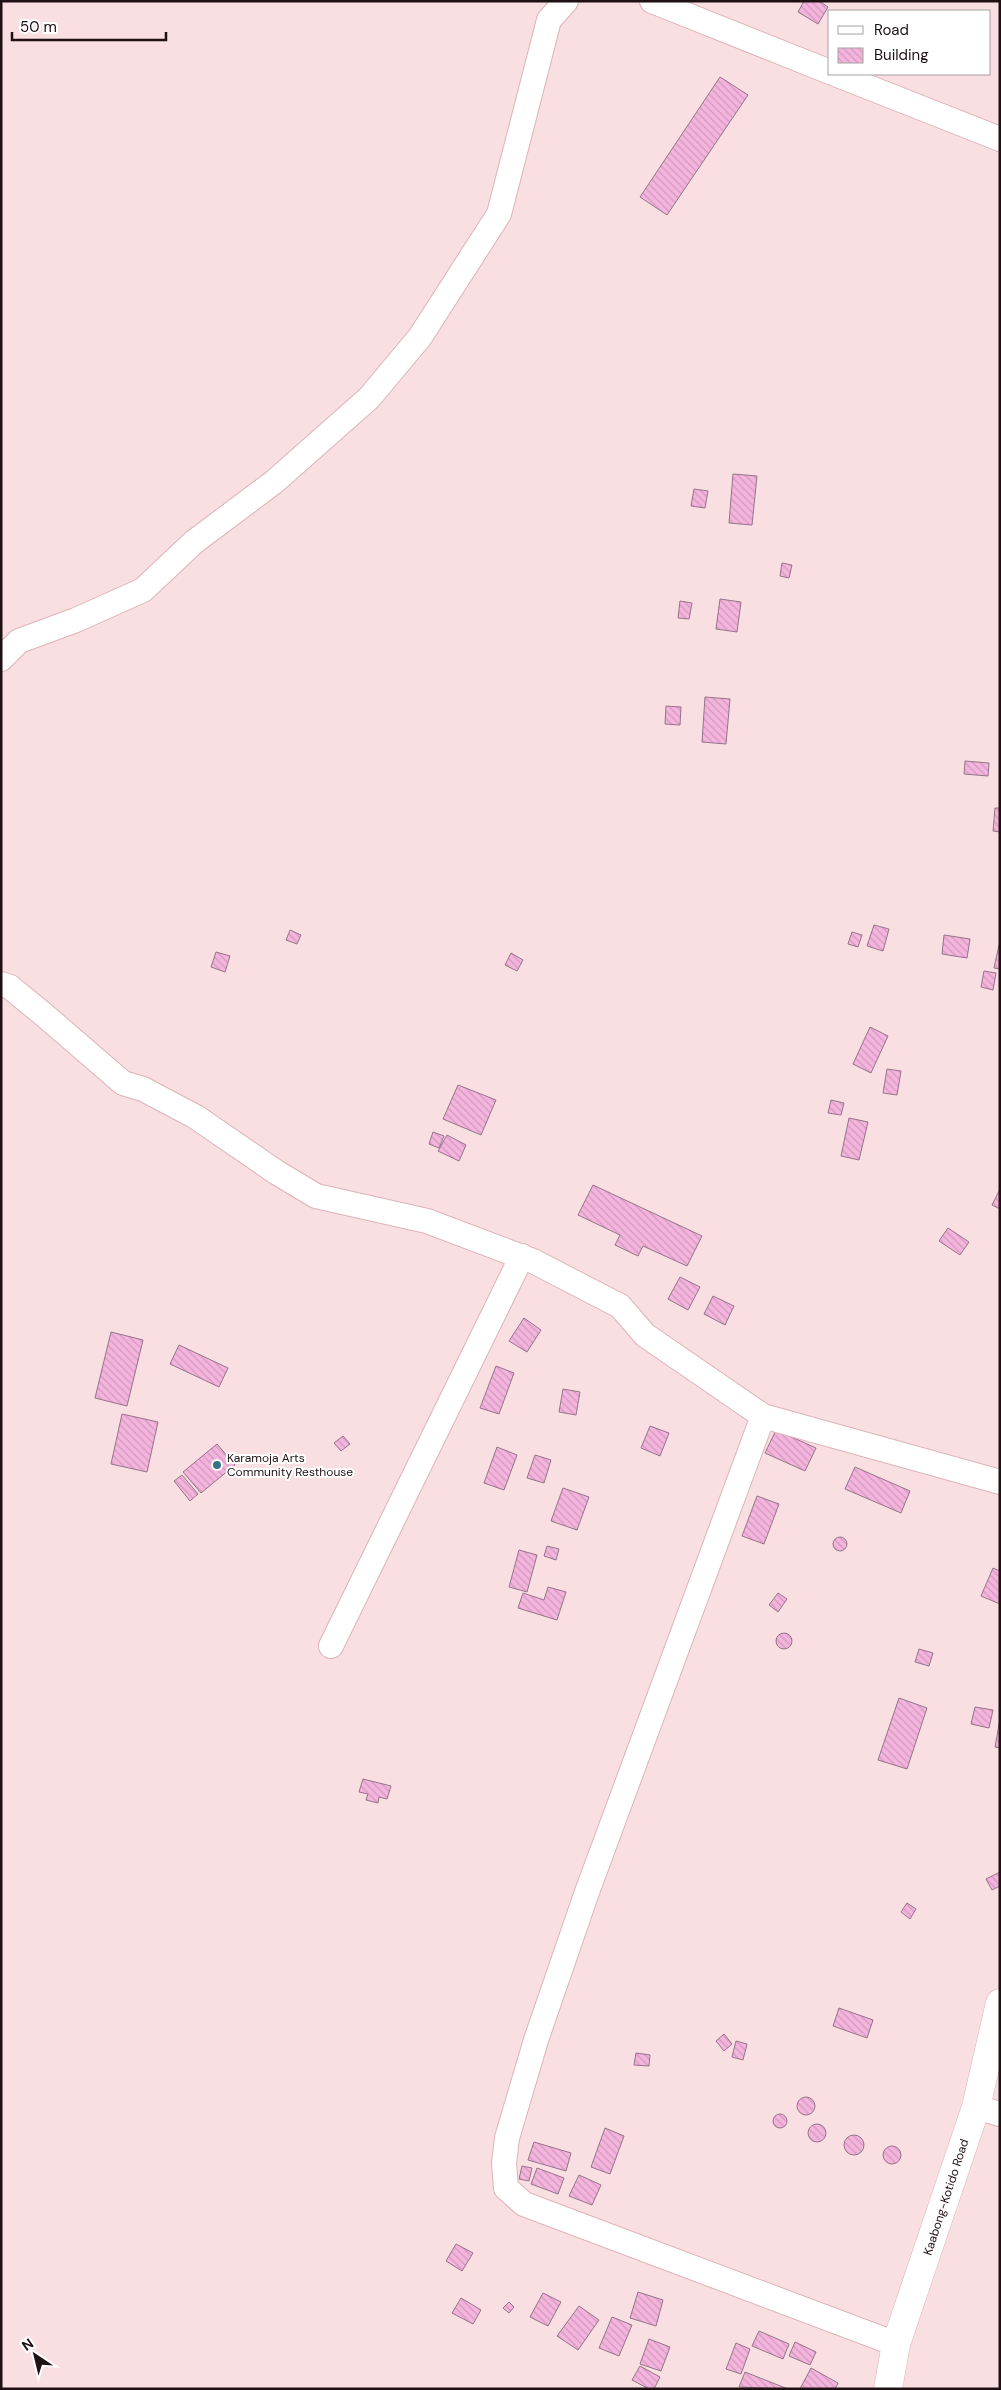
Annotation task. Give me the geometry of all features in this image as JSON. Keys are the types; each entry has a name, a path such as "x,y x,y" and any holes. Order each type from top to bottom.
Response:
{"main road":[{"name":"Kaabong-Kotido Road","path":"888,2389 896,2344 988,2110 1000,2004"}],"street":[{"path":"1,659 19,641 76,620 143,590 194,542 274,482 369,398 420,337 500,214 550,20 566,1"},
{"path":"652,1 828,71"},
{"path":"838,75 1000,139"},
{"path":"1,984 10,987 123,1083 143,1089 196,1117 276,1172 316,1196 427,1221 522,1256 620,1306 645,1335 763,1416 1000,1482"},
{"path":"331,1646 522,1256"},
{"path":"763,1416 586,1892 536,2040 507,2138 504,2163 506,2188 524,2204 896,2344"}],"building":[{"path":"804,1 819,1 828,7 818,24 798,12"},
{"path":"720,77 748,95 667,215 640,197"},
{"path":"733,474 757,476 752,525 729,523"},
{"path":"694,489 708,491 705,508 691,506"},
{"path":"782,563 792,565 789,578 780,576"},
{"path":"720,599 741,602 737,632 716,629"},
{"path":"680,601 692,603 689,619 678,618"},
{"path":"705,697 730,699 726,744 702,742"},
{"path":"666,706 681,707 680,725 665,724"},
{"path":"965,761 989,763 988,776 964,774"},
{"path":"995,808 1000,808 1000,832 993,831"},
{"path":"874,925 889,929 883,951 867,946"},
{"path":"290,930 301,935 297,944 286,940"},
{"path":"852,932 862,935 858,947 848,944"},
{"path":"944,935 970,939 967,958 942,954"},
{"path":"1000,945 1000,969 994,968"},
{"path":"216,952 230,956 225,972 211,967"},
{"path":"511,953 523,960 517,971 505,965"},
{"path":"984,971 996,973 993,990 981,987"},
{"path":"870,1027 888,1036 871,1073 853,1064"},
{"path":"887,1069 901,1071 897,1095 883,1093"},
{"path":"458,1085 496,1100 481,1135 443,1119"},
{"path":"831,1100 844,1103 841,1115 828,1113"},
{"path":"849,1118 868,1122 859,1160 841,1156"},
{"path":"433,1132 444,1136 439,1148 429,1144"},
{"path":"447,1135 466,1145 459,1161 438,1151"},
{"path":"593,1185 702,1236 687,1266 643,1246 638,1256 615,1245 620,1235 578,1215"},
{"path":"1000,1189 1000,1209 992,1205"},
{"path":"948,1228 969,1242 960,1255 939,1241"},
{"path":"680,1277 700,1287 688,1310 668,1299"},
{"path":"713,1296 734,1306 725,1325 704,1314"},
{"path":"524,1318 541,1330 527,1352 509,1341"},
{"path":"111,1332 143,1340 127,1406 95,1398"},
{"path":"179,1345 228,1368 219,1387 170,1364"},
{"path":"496,1366 514,1373 499,1414 480,1408"},
{"path":"563,1389 580,1392 576,1415 559,1412"},
{"path":"122,1414 158,1422 147,1472 111,1464"},
{"path":"650,1426 669,1433 660,1456 641,1448"},
{"path":"776,1430 816,1448 805,1471 765,1453"},
{"path":"343,1436 350,1444 341,1451 334,1443"},
{"path":"217,1444 235,1465 201,1493 183,1472"},
{"path":"497,1447 517,1455 504,1490 484,1483"},
{"path":"535,1455 551,1460 544,1483 527,1478"},
{"path":"855,1467 910,1491 901,1513 845,1489"},
{"path":"182,1475 198,1494 190,1501 174,1481"},
{"path":"563,1488 589,1497 577,1530 551,1521"},
{"path":"757,1496 779,1504 764,1544 742,1536"},
{"path":"837,1537 843,1537 847,1544 843,1551 837,1551 833,1547 833,1541"},
{"path":"547,1546 559,1549 556,1560 544,1556"},
{"path":"519,1550 537,1555 527,1592 509,1587"},
{"path":"993,1568 1000,1571 1000,1604 981,1596"},
{"path":"548,1587 566,1592 557,1620 518,1608 523,1593 544,1600"},
{"path":"778,1593 787,1599 778,1612 769,1605"},
{"path":"781,1633 787,1633 792,1638 790,1647 781,1649 776,1644 776,1638"},
{"path":"919,1649 933,1653 929,1666 915,1662"},
{"path":"899,1698 927,1708 907,1769 878,1760"},
{"path":"975,1707 993,1710 989,1728 971,1724"},
{"path":"1000,1719 1000,1748 995,1747"},
{"path":"363,1779 391,1786 387,1799 379,1797 378,1803 366,1800 368,1794 359,1792"},
{"path":"1000,1872 1000,1886 992,1890 986,1879"},
{"path":"907,1903 916,1909 910,1919 901,1912"},
{"path":"839,2008 873,2020 867,2038 833,2026"},
{"path":"724,2034 732,2044 724,2051 716,2041"},
{"path":"736,2041 747,2044 743,2060 732,2057"},
{"path":"636,2053 650,2055 649,2066 634,2065"},
{"path":"806,2097 812,2100 815,2106 812,2112 806,2115 800,2112 797,2106 800,2100"},
{"path":"777,2114 783,2114 787,2121 783,2128 777,2128 773,2124 773,2118"},
{"path":"817,2124 823,2127 826,2133 823,2139 817,2142 811,2139 808,2133 811,2127"},
{"path":"605,2128 624,2136 610,2174 591,2167"},
{"path":"854,2135 861,2138 864,2145 861,2152 854,2155 847,2152 844,2145 847,2138"},
{"path":"534,2142 571,2153 566,2171 528,2160"},
{"path":"892,2146 898,2149 901,2155 898,2161 892,2164 886,2161 883,2155 886,2149"},
{"path":"522,2166 532,2168 529,2181 519,2179"},
{"path":"537,2168 564,2178 558,2194 531,2184"},
{"path":"579,2175 601,2185 592,2205 569,2196"},
{"path":"456,2244 473,2253 462,2271 446,2261"},
{"path":"638,2292 663,2300 656,2326 630,2318"},
{"path":"543,2293 561,2302 548,2326 530,2317"},
{"path":"461,2298 481,2310 473,2324 452,2313"},
{"path":"509,2302 514,2307 509,2313 503,2308"},
{"path":"579,2306 599,2320 578,2350 557,2336"},
{"path":"612,2317 632,2325 619,2356 599,2348"},
{"path":"759,2331 789,2344 783,2359 752,2346"},
{"path":"649,2339 670,2347 661,2371 640,2364"},
{"path":"795,2342 816,2352 810,2365 789,2356"},
{"path":"736,2343 750,2349 741,2374 726,2369"},
{"path":"640,2366 660,2377 654,2389 649,2389 632,2380"},
{"path":"811,2368 838,2383 835,2389 800,2389"},
{"path":"745,2372 788,2389 739,2387"}],"place":[{"name":"Karamoja Arts Community Resthouse","path":"217,1465"}]}
